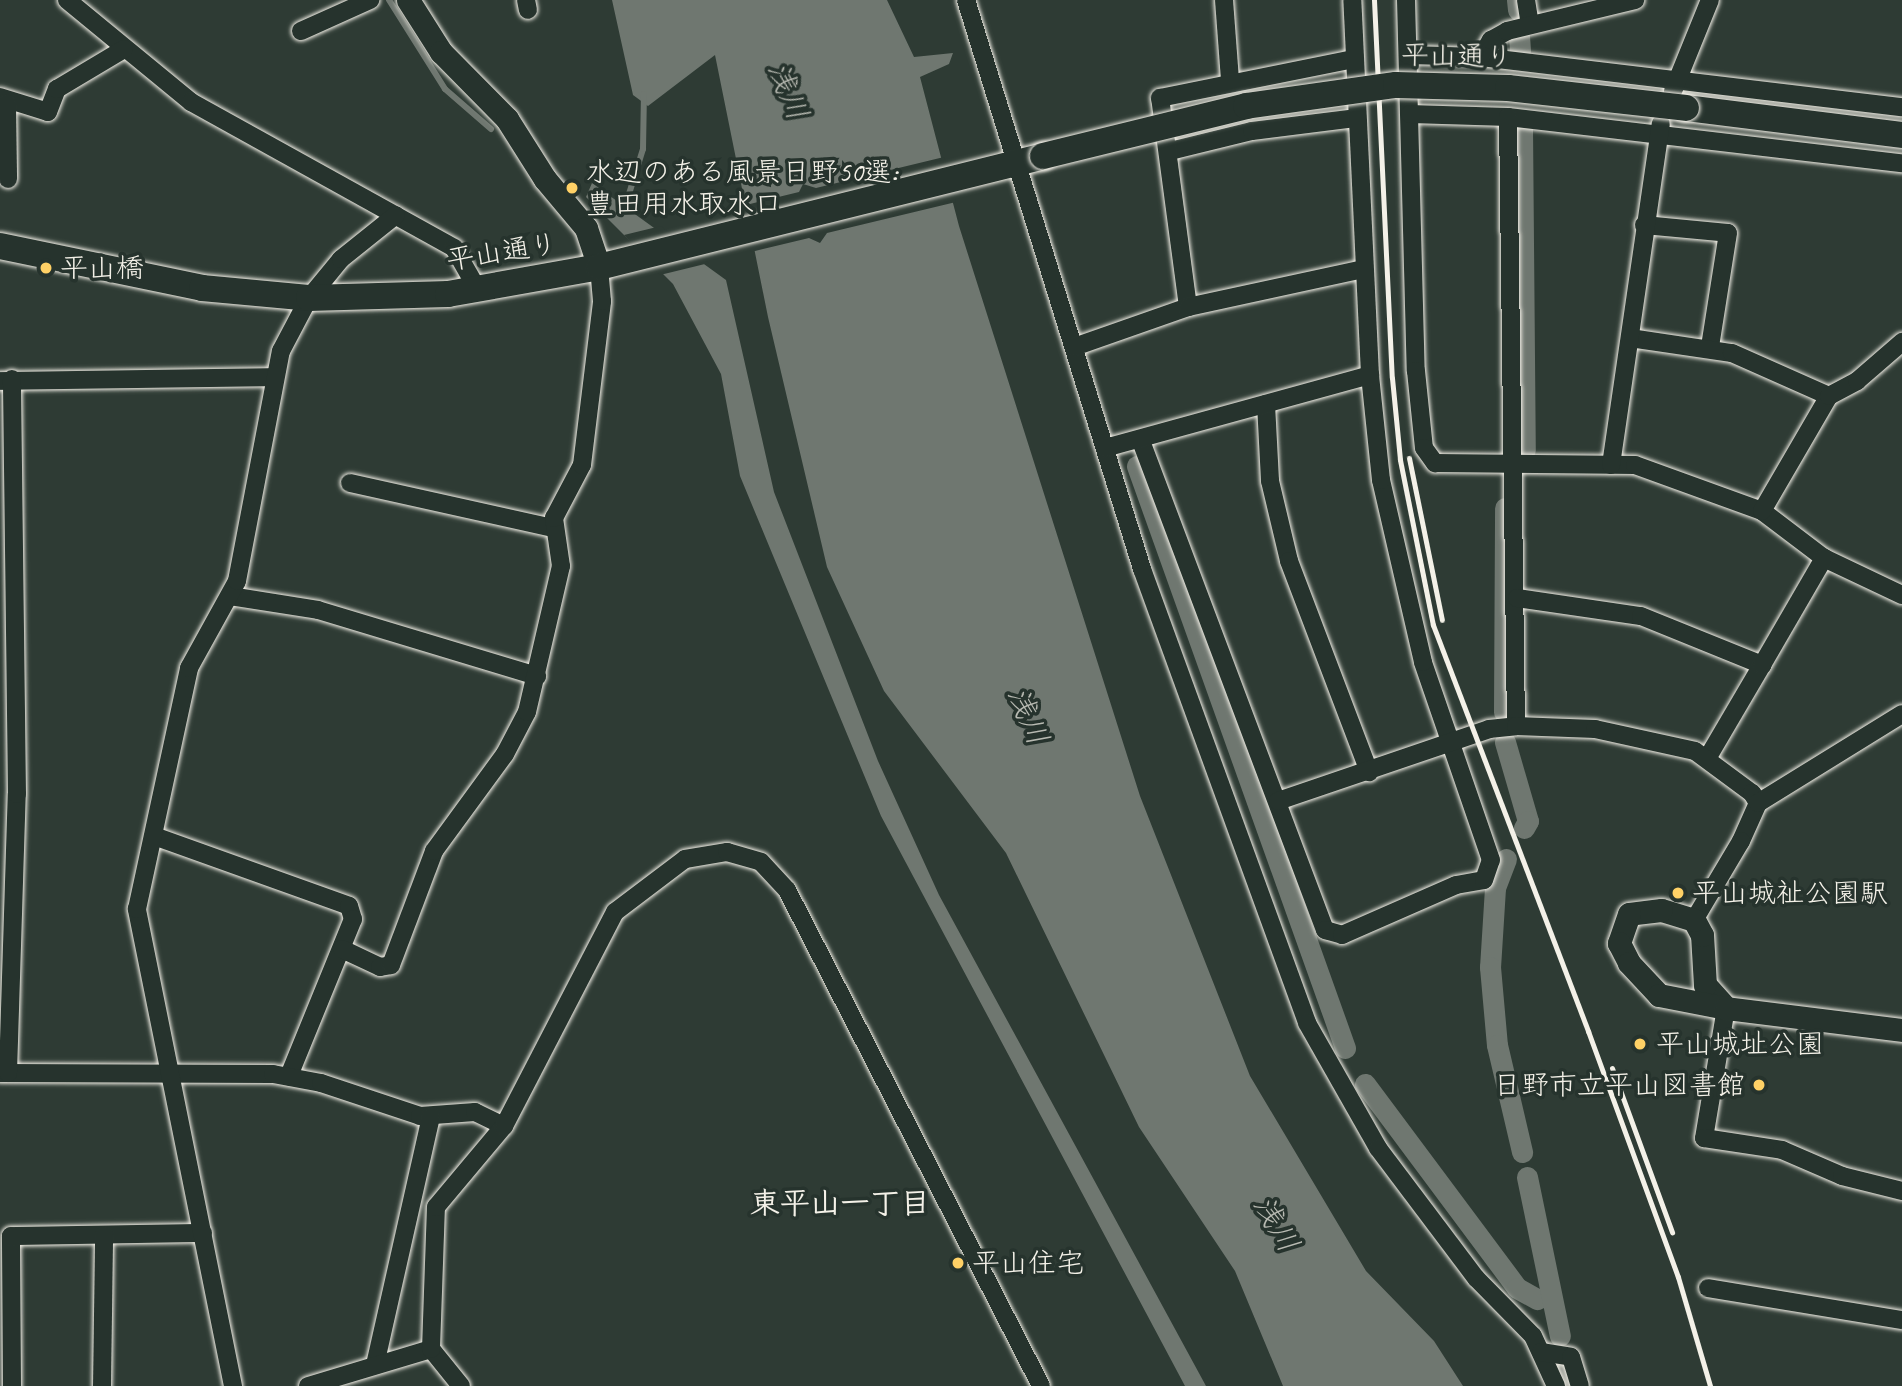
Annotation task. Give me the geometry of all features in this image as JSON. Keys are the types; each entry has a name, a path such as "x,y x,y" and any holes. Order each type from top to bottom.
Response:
{"main road":[{"name":"平山通り","path":"0,246 202,288 310,298 478,290 599,267 1259,103 1396,85 1508,88 1902,135"}],"street":[{"path":"67,0 124,49 216,118 454,248 478,290"},
{"path":"301,31 370,0"},
{"path":"341,949 380,967 391,965 433,851 518,734 537,676 561,566 553,528 582,465 602,300 599,267 586,228 507,119 442,52 408,0"},
{"path":"966,0 1011,164 1074,347 1187,697 1324,1060 1378,1148 1476,1278 1533,1336 1555,1385"},
{"path":"1224,0 1230,80"},
{"path":"1141,441 1278,801 1321,925 1342,935 1456,885 1484,880 1491,860 1450,743 1396,552 1370,375 1352,0"},
{"path":"1406,0 1416,371 1424,448 1435,463 1515,467 1635,465 1762,511 1824,558 1902,595"},
{"path":"1526,0 1530,24"},
{"path":"1481,57 1497,36 1530,24 1635,0"},
{"path":"1611,465 1658,132 1710,0"},
{"path":"8,179 3,100 48,112 57,89 124,49"},
{"path":"1408,55 1481,57 1902,107"},
{"path":"1188,307 1170,152 1160,98 1230,80 1354,59"},
{"path":"1410,114 1508,117 1658,132 1902,163"},
{"path":"1508,117 1517,597 1516,726"},
{"path":"1170,152 1252,131 1357,118"},
{"path":"233,1386 137,927 189,668 230,596 281,351 310,298 341,259 397,215"},
{"path":"1644,225 1728,233 1710,347"},
{"path":"1074,347 1188,307 1364,269"},
{"path":"1630,338 1710,347 1829,396"},
{"path":"1762,511 1829,396 1857,381 1902,342"},
{"path":"1105,448 1141,441 1370,375"},
{"path":"274,377 6,380 17,794 4,1073 289,1076 431,1116 475,1112 504,1126"},
{"path":"1266,404 1270,481 1289,561 1369,772"},
{"path":"350,483 553,528"},
{"path":"1708,757 1824,558"},
{"path":"230,596 318,610 537,676"},
{"path":"1517,597 1641,616 1762,666"},
{"path":"1694,920 1741,841 1758,803 1902,714"},
{"path":"1278,801 1450,743 1516,726 1633,734 1708,757 1758,803"},
{"path":"154,836 349,906 353,919 289,1076"},
{"path":"461,1386 431,1349 436,1207 504,1126 615,912 641,888 697,855 727,852 761,862 780,879 1041,1386"},
{"path":"1726,1008 1705,985 1702,935 1694,920 1682,914 1642,910 1629,914 1619,943 1629,963 1659,995 1726,1008 1902,1030"},
{"path":"1726,1008 1704,1139 1782,1150 1842,1176 1902,1191"},
{"path":"374,1365 431,1116"},
{"path":"12,1386 11,1236 203,1233"},
{"path":"102,1386 104,1236"},
{"path":"1708,1288 1902,1320"},
{"path":"308,1386 431,1349"},
{"path":"1541,1352 1571,1357 1580,1386"}],"water":[{"name":"浅川","path":"612,0 887,0 914,57 953,53 949,64 920,77 959,226 1140,796 1250,1076 1366,1271 1434,1341 1463,1386 1283,1386 1235,1271 1139,1127 1006,853 884,691 827,567 768,317 715,55 648,106 633,95"},
{"path":"592,183 726,280 774,492 878,761 939,895 1206,1386 1185,1386 881,816 740,476 721,374 673,284 586,197"}],"pier":[{"path":"944,157 956,202 827,233 820,243 809,238 751,252 742,206 799,192 803,184 816,188"},
{"path":"661,226 709,263 660,275 624,235"}],"waterway":[{"path":"389,0 445,89 491,129"},
{"path":"1517,0 1518,10"},
{"path":"1519,36 1520,51"},
{"path":"624,210 643,149 644,94"},
{"path":"1522,128 1525,450"},
{"path":"1137,466 1345,1048"},
{"path":"1504,712 1505,508"},
{"path":"1505,742 1528,821 1524,828"},
{"path":"1506,859 1495,888 1490,967 1497,1045 1522,1152"},
{"path":"1365,1084 1517,1288 1537,1299"},
{"path":"1527,1177 1560,1336"},
{"path":"1565,1372 1570,1386"}],"railway":[{"path":"1374,0 1392,378 1400,460 1433,625 1588,1031 1678,1277 1710,1386"},
{"path":"1409,458 1442,620"},
{"path":"1612,1068 1672,1232"}],"place":[{"name":"水辺のある風景日野50選: 豊田用水取水口","path":"572,188"},
{"name":"平山橋","path":"46,268"},
{"name":"平山城祉公園駅","path":"1678,893"},
{"name":"平山城址公園","path":"1640,1044"},
{"name":"日野市立平山図書館","path":"1759,1085"},
{"name":"平山住宅","path":"958,1263"}],"district":[{"name":"東平山一丁目","path":"840,1203"}]}
